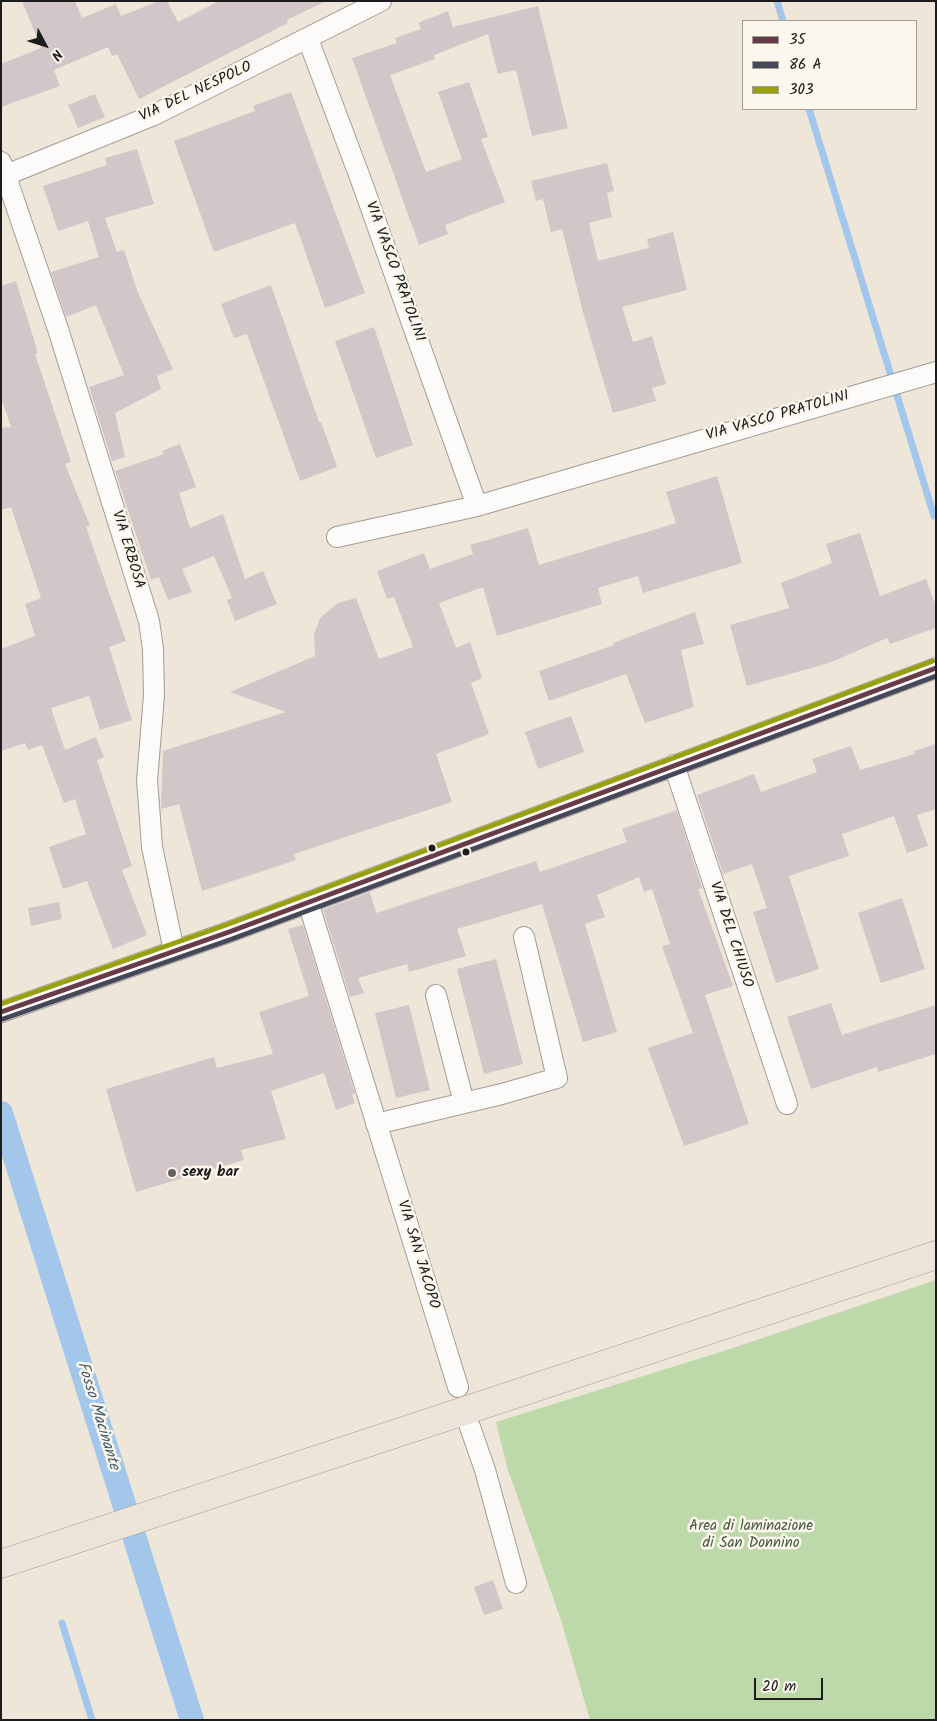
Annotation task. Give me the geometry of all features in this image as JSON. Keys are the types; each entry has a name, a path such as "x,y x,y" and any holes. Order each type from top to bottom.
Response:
{"main road":[{"path":"1,1564 186,1501 936,1255"}],"street":[{"name":"VIA DEL NESPOLO","path":"3,169 154,115 381,1"},
{"name":"VIA VASCO PRATOLINI","path":"308,39 364,189 477,506"},
{"name":"VIA ERBOSA","path":"3,169 58,329 149,621 153,649 154,695 147,781 148,805 152,847 174,951"},
{"name":"VIA VASCO PRATOLINI","path":"336,537 477,506 936,372"},
{"path":"1,1012 308,902 936,668"},
{"name":"VIA DEL CHIUSO","path":"674,765 787,1104"},
{"name":"VIA SAN JACOPO","path":"308,902 458,1387"},
{"path":"376,1124 557,1078 524,937"},
{"path":"436,995 464,1103"},
{"path":"470,1427 485,1470 516,1583"}],"green space":[{"name":"Area di laminazione di San Donnino","path":"936,1280 936,1720 590,1720 561,1620 507,1467 496,1422 730,1349"}],"building":[{"path":"22,1 75,1 82,18 116,4 121,16 159,1 167,1 178,22 219,1 326,1 287,20 288,23 139,99 117,54 112,56 108,47 54,70 60,86 1,107 1,64 41,48"},
{"path":"538,6 568,128 532,136 516,70 498,74 488,34 434,55 435,59 390,75 426,172 462,159 438,92 469,82 488,137 481,139 505,202 445,225 448,234 419,245 352,58 397,43 395,38 421,29 418,23 448,11 453,27"},
{"path":"291,92 365,293 325,308 295,223 214,252 174,141 255,111 253,106"},
{"path":"95,94 105,117 78,128 68,105"},
{"path":"137,149 154,204 105,218 117,252 124,250 138,293 173,369 157,376 161,389 115,413 125,457 112,461 89,387 124,375 96,305 66,317 51,272 99,257 88,221 58,231 43,186 107,165 105,158"},
{"path":"607,163 614,191 607,193 612,217 589,223 598,261 649,248 647,239 673,232 687,290 622,307 633,342 652,336 666,384 652,388 656,401 613,413 584,316 562,229 551,232 543,199 536,201 531,181"},
{"path":"16,281 38,353 35,354 71,462 65,464 90,526 86,527 126,641 109,647 132,720 100,730 89,696 51,708 65,750 96,737 104,757 97,760 132,866 122,870 147,935 113,949 87,881 63,889 49,847 86,834 75,799 64,803 42,745 28,750 25,743 1,751 1,649 35,636 25,604 41,598 11,507 1,510 1,428 11,427 1,397 1,286"},
{"path":"271,285 319,422 321,422 337,467 300,481 247,334 234,338 221,304"},
{"path":"374,327 413,445 376,458 335,341"},
{"path":"180,444 196,487 179,493 190,528 223,514 245,579 263,571 277,604 235,621 227,600 232,598 214,556 182,569 192,592 168,600 159,577 151,580 115,471 164,454 162,451"},
{"path":"717,476 742,563 643,593 638,576 598,588 602,604 497,636 483,587 439,603 456,648 470,642 482,678 471,683 489,734 436,754 452,802 294,854 296,860 202,891 179,804 161,809 163,751 286,712 230,692 315,656 314,635 320,618 338,603 356,598 379,659 413,647 394,597 387,599 377,571 424,553 430,569 473,554 470,545 528,528 539,565 676,523 666,492"},
{"path":"860,533 880,596 926,579 936,607 936,628 890,644 887,638 829,663 747,686 730,625 789,608 781,583 832,563 826,544"},
{"path":"695,612 704,644 681,650 694,707 645,723 626,674 549,701 539,671 614,645 613,643"},
{"path":"571,716 584,752 538,769 525,732"},
{"path":"936,744 936,809 917,815 928,846 907,853 894,816 842,834 849,856 789,876 819,969 776,983 753,912 767,908 752,864 723,874 697,795 754,774 761,792 817,772 812,759 851,746 860,770 915,754 914,751"},
{"path":"677,810 702,888 698,889 733,986 705,995 749,1124 684,1146 648,1048 693,1033 662,946 670,944 652,889 644,892 639,877 597,895 605,917 585,924 617,1032 583,1042 542,904 457,929 466,956 409,972 407,964 358,978 364,993 350,997 323,910 370,892 376,913 536,861 540,872 627,842 622,829"},
{"path":"902,898 925,969 881,983 858,913"},
{"path":"59,902 62,919 31,926 28,908"},
{"path":"303,925 355,1094 352,1094 355,1103 336,1110 324,1073 271,1091 286,1139 241,1150 244,1160 136,1192 106,1089 214,1057 217,1068 273,1054 259,1012 309,996 288,929"},
{"path":"496,959 523,1064 484,1074 457,969"},
{"path":"831,1003 842,1035 936,1005 936,1054 878,1072 877,1067 811,1089 787,1017"},
{"path":"409,1005 430,1090 396,1098 375,1013"},
{"path":"493,1580 503,1609 484,1615 474,1587"}],"waterway":[{"path":"777,1 783,20"},
{"path":"809,110 934,516"},
{"name":"Fosso Macinante","path":"1,1113 192,1720"},
{"path":"62,1623 92,1720"}],"transit line":[{"name":"303","path":"1,1004 226,925 933,661"},
{"name":"35","path":"1,1012 229,932 936,668"},
{"path":"3,1019 232,939 936,676"}],"place":[{"name":"sexy bar","path":"172,1173"}]}
